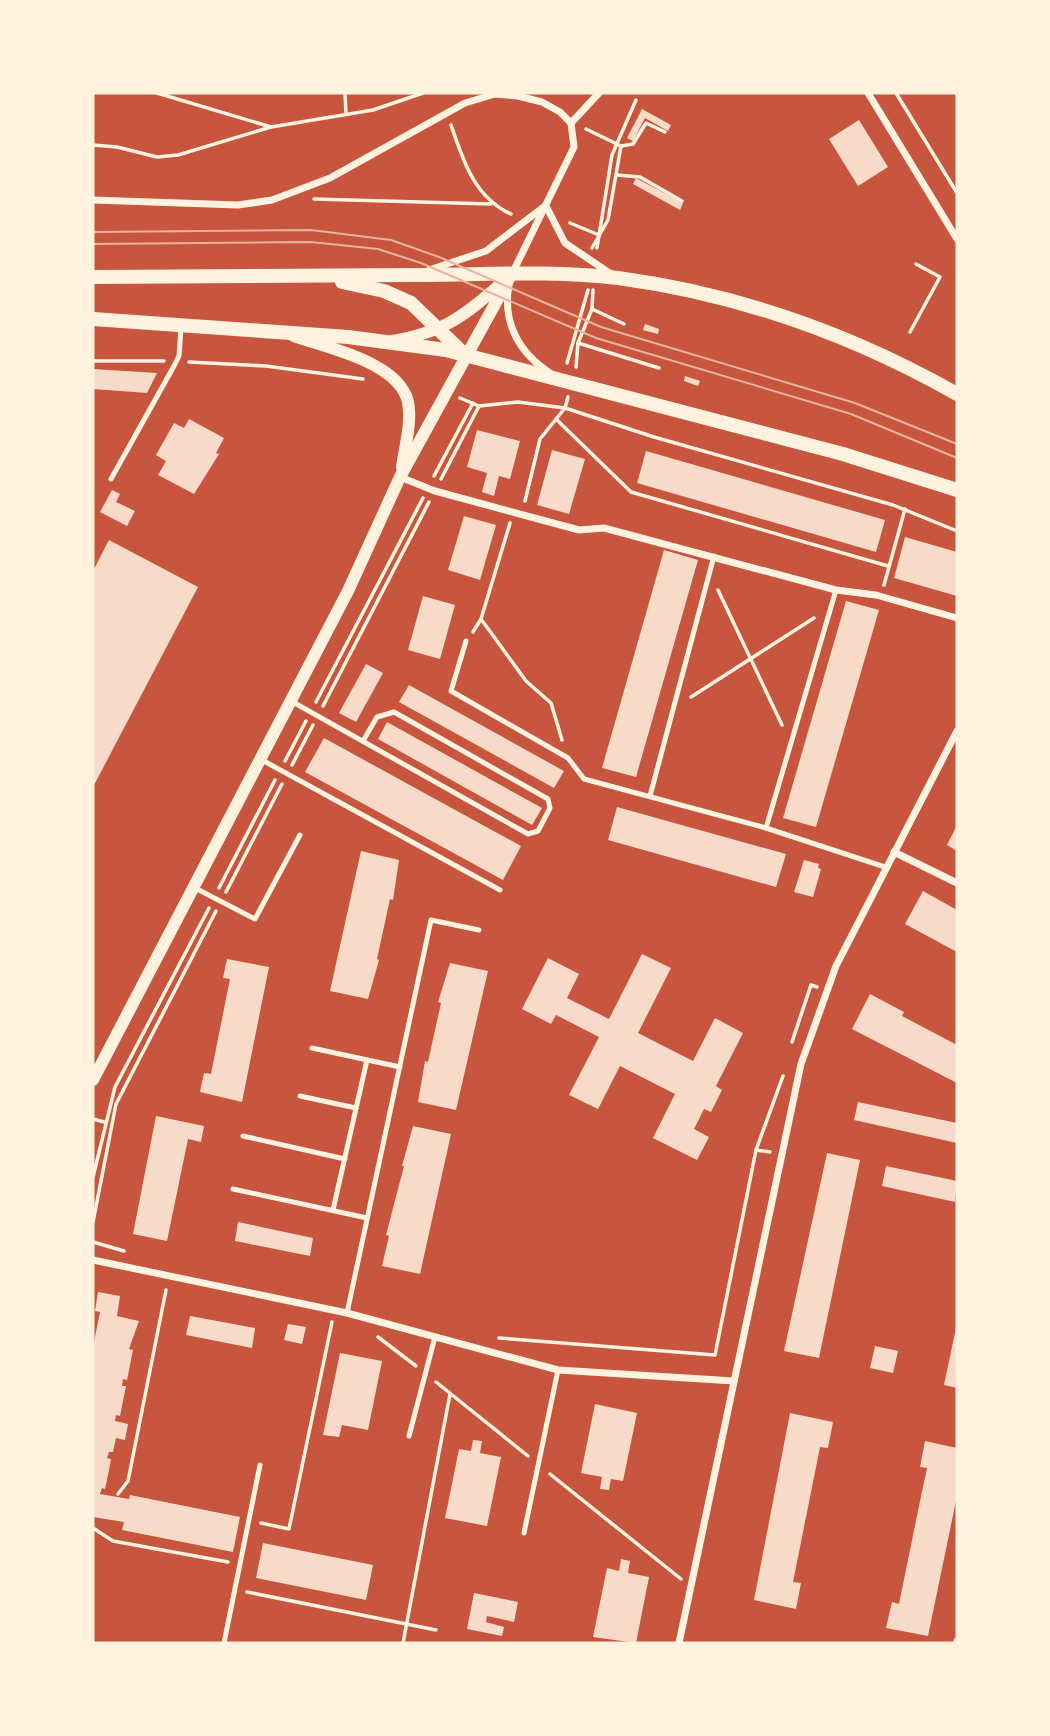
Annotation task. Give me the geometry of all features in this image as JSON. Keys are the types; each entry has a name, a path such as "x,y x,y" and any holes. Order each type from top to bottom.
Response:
{"main road":[{"path":"93,277 511,275 595,271 617,278 707,295 813,327 880,353 957,394"},
{"path":"310,276 398,295 411,303 465,355"},
{"path":"93,319 390,341 465,355 856,457 957,490"}],"street":[{"path":"571,123 599,93"},
{"path":"868,93 957,239"},
{"path":"93,200 238,205 272,200 308,189 447,112 488,95 510,95 542,102 571,123 574,147 546,206 400,477 348,591 93,1080"},
{"path":"387,275 416,272 467,260 499,244 528,217 546,206"},
{"path":"546,206 565,243 595,271"},
{"path":"390,341 437,329 463,318 511,275"},
{"path":"511,275 507,309 514,334 538,365 563,380"},
{"path":"280,332 362,360 392,376 400,385 409,412 400,477"},
{"path":"400,477 431,490 579,530 604,528 836,590 881,597 957,618"},
{"path":"679,1643 801,1064 836,966 957,731"},
{"path":"894,852 957,883"},
{"path":"93,1260 335,1310 558,1370 734,1381"}],"lane":[{"path":"111,479 176,361 181,324"},
{"path":"650,796 714,556"},
{"path":"766,828 836,590"},
{"path":"466,642 451,691 568,758 584,779 766,828 885,867"},
{"path":"291,701 528,834 538,831 550,808 548,799 394,712 377,716 363,741"},
{"path":"259,759 500,890"},
{"path":"192,887 255,919 300,835"},
{"path":"347,1313 431,920 479,930"},
{"path":"312,1048 400,1067"},
{"path":"333,1210 367,1060"},
{"path":"300,1096 356,1108"},
{"path":"243,1136 345,1159"},
{"path":"233,1189 367,1218"},
{"path":"409,1436 435,1337"},
{"path":"524,1533 558,1370"},
{"path":"224,1643 260,1465"}],"path":[{"path":"157,93 271,127"},
{"path":"345,93 346,114"},
{"path":"93,145 117,147 157,157 178,155 271,127 373,110 424,93"},
{"path":"896,93 957,193"},
{"path":"575,370 578,343 592,309 599,235 612,155 619,145 636,100"},
{"path":"451,122 465,164 479,188 494,204 513,215 528,217"},
{"path":"571,123 619,145 634,144 647,122 664,132"},
{"path":"591,252 608,220 617,174 619,145"},
{"path":"617,174 640,177 682,201"},
{"path":"312,200 494,204"},
{"path":"910,332 940,277 916,264"},
{"path":"557,407 587,298"},
{"path":"592,309 624,324"},
{"path":"578,343 659,368"},
{"path":"93,361 176,361 266,366 365,379"},
{"path":"93,1222 116,1104 318,715 473,403 479,407 518,402 565,408 654,437 905,509 957,531"},
{"path":"93,1177 104,1122 115,1087 311,711 479,407"},
{"path":"565,408 540,439 518,513 481,619 526,681 551,703 568,758"},
{"path":"556,419 631,492 888,566"},
{"path":"881,597 905,509"},
{"path":"710,574 791,743"},
{"path":"674,707 831,608"},
{"path":"93,1119 104,1122"},
{"path":"493,1338 715,1355 756,1150 782,1155"},
{"path":"93,1242 118,1247 132,1256"},
{"path":"118,1494 128,1481 169,1277"},
{"path":"249,1520 289,1529 335,1310"},
{"path":"332,1324 342,1326"},
{"path":"374,1334 691,1587"},
{"path":"403,1643 450,1393"},
{"path":"93,1528 113,1541 240,1564"},
{"path":"235,1589 436,1630"}],"building":[{"path":"642,109 671,125 668,131 645,118 633,141 627,138"},
{"path":"859,120 888,167 858,186 829,139"},
{"path":"636,178 683,203 680,210 633,184"},
{"path":"645,324 659,329 658,334 643,330"},
{"path":"93,369 157,373 147,393 93,389"},
{"path":"685,376 700,381 698,386 684,381"},
{"path":"189,419 224,438 216,453 219,454 194,494 158,475 166,461 156,455 174,423 184,428"},
{"path":"477,430 520,441 510,479 499,476 494,496 482,492 487,473 467,467"},
{"path":"552,450 585,459 569,514 537,505"},
{"path":"646,451 885,520 876,552 637,483"},
{"path":"112,490 120,494 116,502 135,511 127,526 100,512"},
{"path":"464,516 496,525 480,580 448,570"},
{"path":"905,537 957,552 957,596 894,578"},
{"path":"109,540 198,587 93,787 93,571"},
{"path":"664,550 698,560 636,777 602,768"},
{"path":"423,596 455,605 440,659 408,650"},
{"path":"846,601 879,610 816,827 783,818"},
{"path":"366,664 383,673 356,722 339,713"},
{"path":"409,685 564,771 554,788 399,702"},
{"path":"387,722 542,808 532,825 378,739"},
{"path":"324,738 521,846 503,880 305,772"},
{"path":"617,807 786,854 776,887 608,840"},
{"path":"957,825 957,851 947,845"},
{"path":"361,851 399,860 393,900 390,899 377,959 379,960 368,999 330,991"},
{"path":"804,860 819,864 818,868 821,869 813,897 794,892"},
{"path":"923,891 957,910 957,952 905,924"},
{"path":"642,954 671,968 638,1033 693,1061 715,1018 743,1033 716,1086 722,1090 711,1112 704,1109 694,1129 709,1137 697,1160 653,1138 675,1094 620,1066 598,1109 569,1095 599,1037 556,1015 551,1024 522,1009 548,958 579,974 567,998 609,1019"},
{"path":"227,959 269,967 242,1102 200,1092 204,1073 211,1074 230,979 223,978"},
{"path":"450,963 488,971 456,1110 418,1102 425,1061 428,1062 441,1003 438,1002"},
{"path":"870,994 904,1012 902,1016 957,1045 957,1083 852,1029"},
{"path":"858,1102 957,1123 957,1143 854,1120"},
{"path":"156,1116 204,1126 201,1142 188,1139 167,1241 133,1234"},
{"path":"413,1126 451,1134 420,1274 382,1266 389,1236 386,1235"},
{"path":"827,1153 860,1160 819,1358 784,1351"},
{"path":"886,1166 957,1181 955,1202 882,1186"},
{"path":"238,1222 313,1238 310,1256 235,1241"},
{"path":"98,1292 120,1296 117,1316 139,1321 129,1349 133,1350 127,1380 123,1379 122,1386 126,1386 120,1416 116,1415 115,1421 128,1424 125,1440 116,1438 113,1452 109,1452 107,1458 111,1459 105,1489 102,1488 100,1494 129,1499 130,1495 240,1517 233,1552 122,1530 124,1522 93,1517 93,1347 100,1312 95,1311"},
{"path":"190,1316 255,1328 252,1348 186,1335"},
{"path":"288,1324 306,1327 302,1344 284,1340"},
{"path":"957,1328 957,1388 944,1385"},
{"path":"875,1346 898,1351 893,1373 870,1368"},
{"path":"340,1353 382,1361 368,1430 342,1425 339,1437 323,1435"},
{"path":"595,1404 637,1413 623,1481 611,1479 609,1490 600,1489 602,1477 581,1473"},
{"path":"790,1413 833,1422 828,1448 820,1447 793,1582 801,1583 796,1609 754,1600"},
{"path":"473,1440 482,1441 480,1453 501,1457 487,1526 445,1518 459,1449 471,1451"},
{"path":"925,1441 957,1448 957,1496 928,1636 886,1628 892,1602 899,1604 927,1468 920,1467"},
{"path":"263,1543 373,1565 366,1600 256,1578"},
{"path":"621,1559 630,1561 628,1573 649,1577 636,1643 593,1637 607,1568 619,1571"},
{"path":"474,1593 518,1602 514,1622 487,1616 486,1622 504,1627 502,1636 467,1629"}],"tram line":[{"path":"93,232 311,230 391,240 439,257 601,327 855,403 957,444"},
{"path":"93,244 311,242 378,249 421,263 596,338 851,414 957,458"}]}
